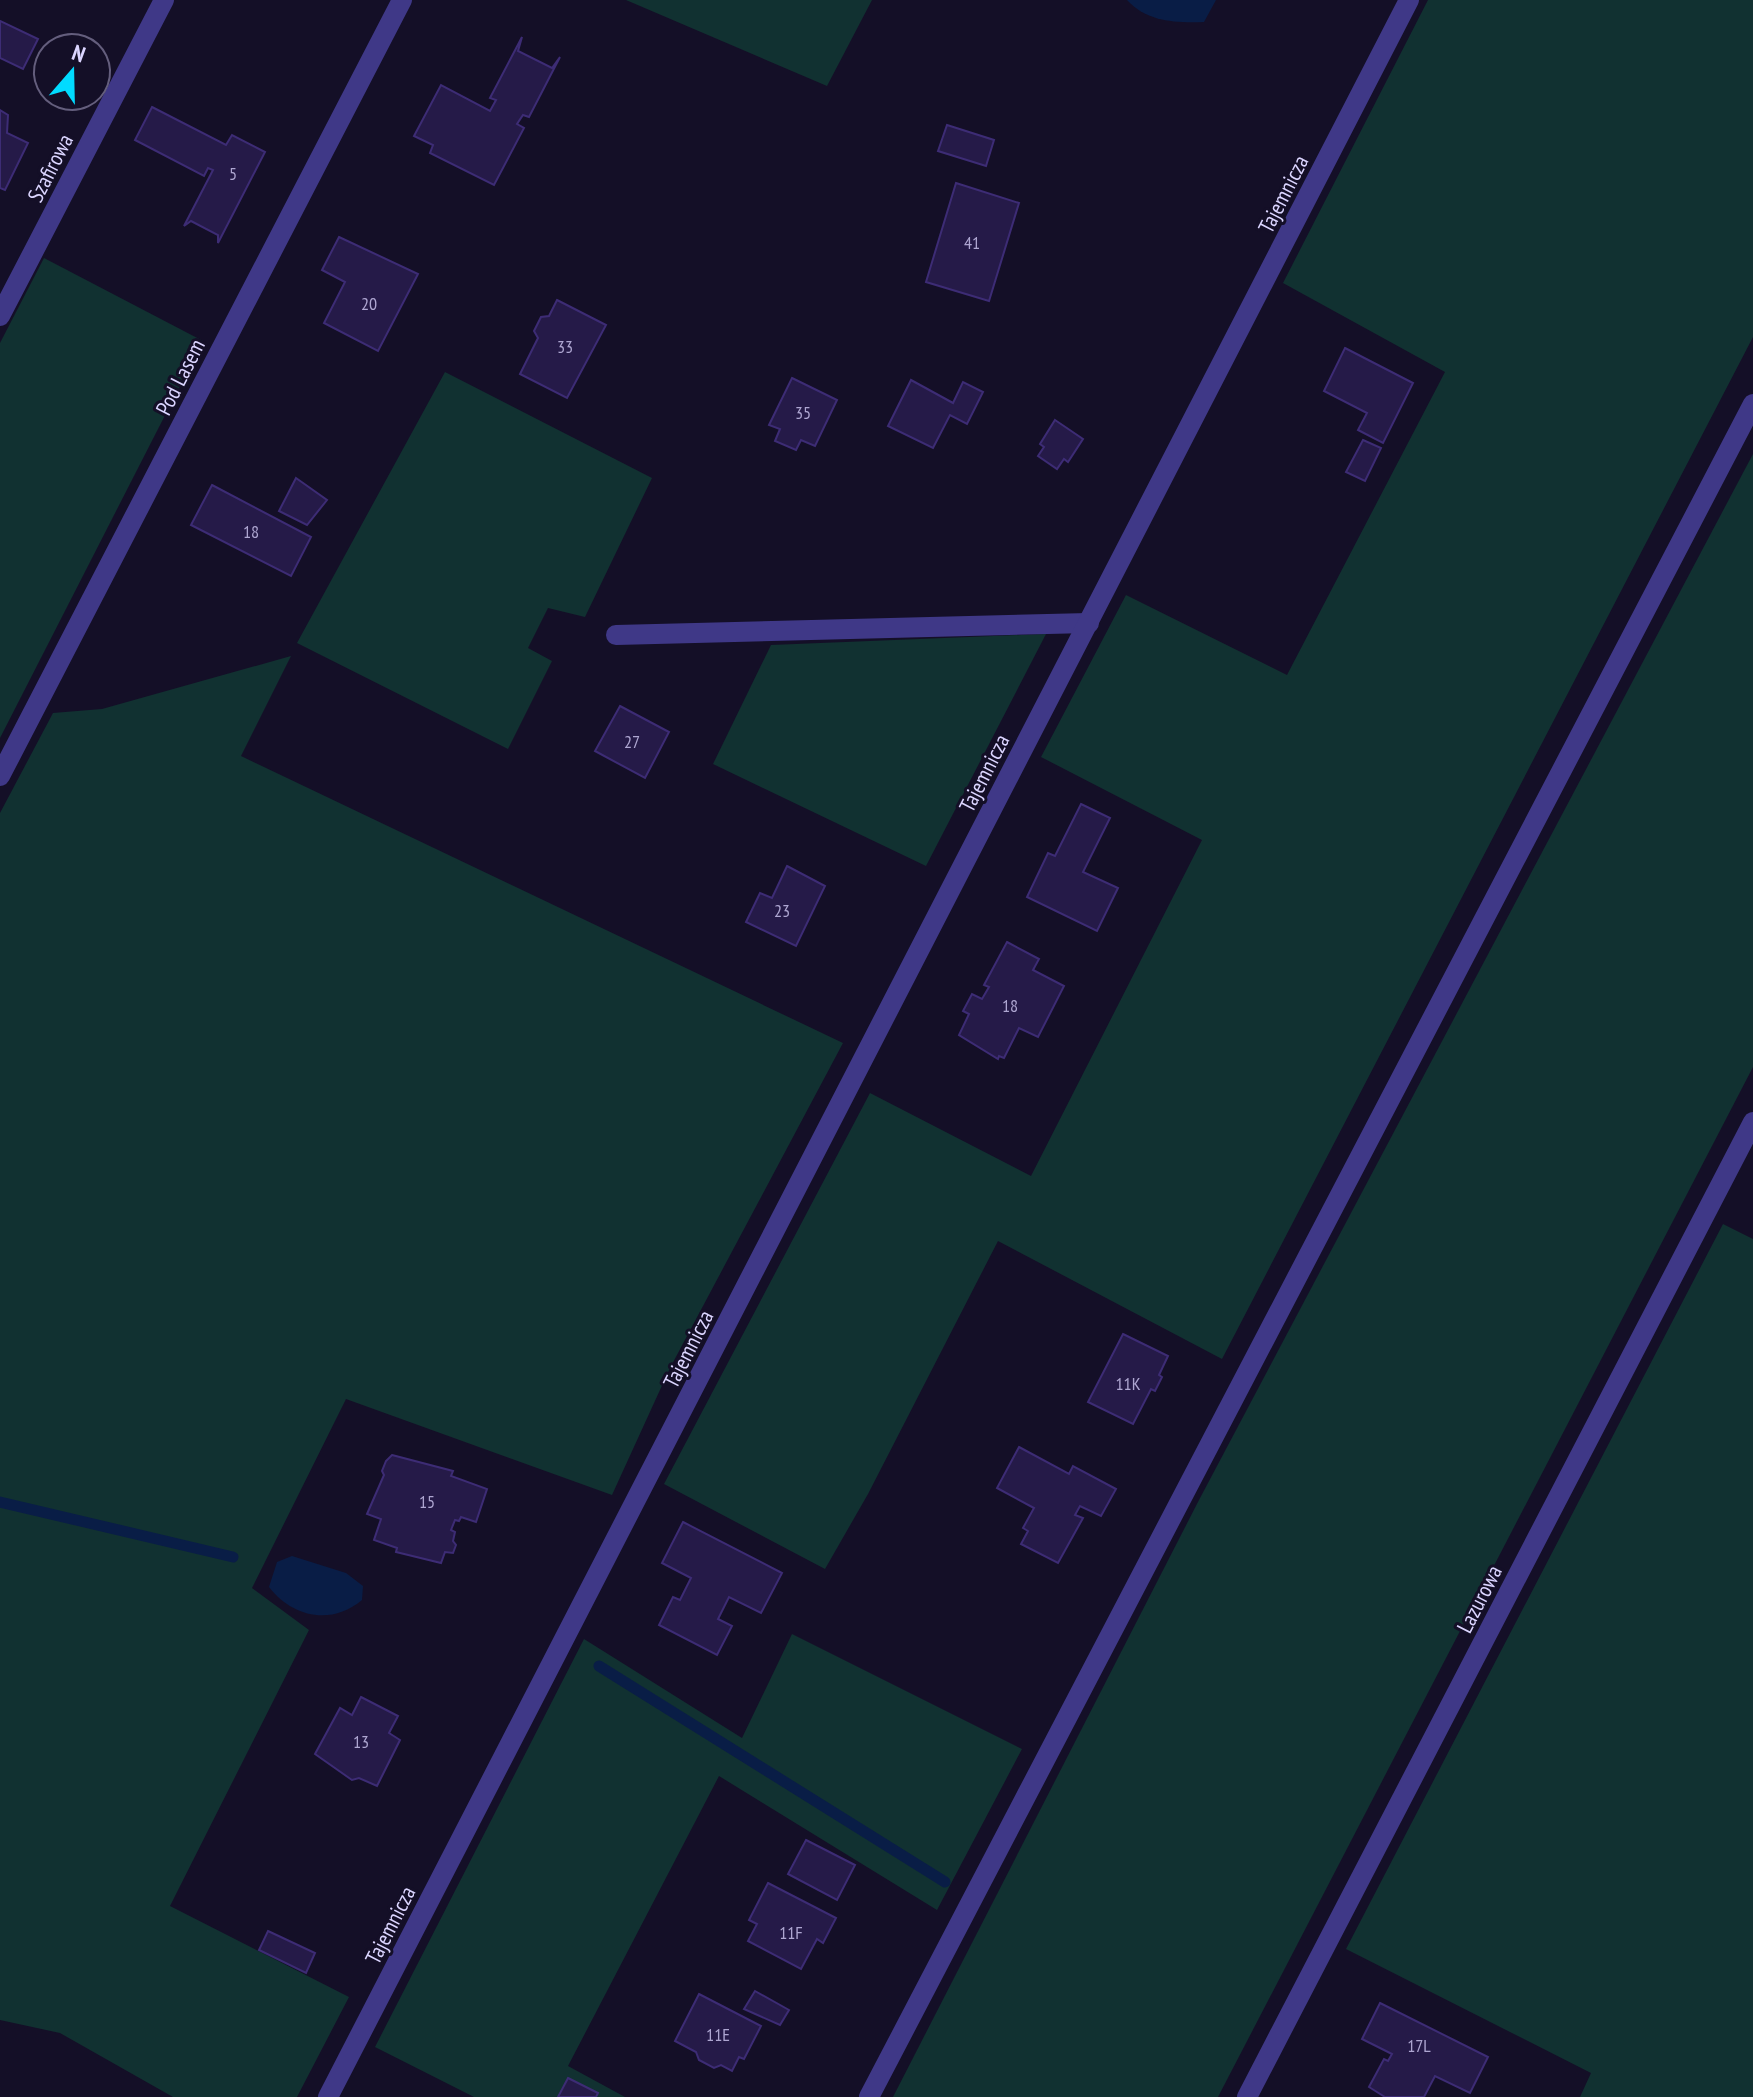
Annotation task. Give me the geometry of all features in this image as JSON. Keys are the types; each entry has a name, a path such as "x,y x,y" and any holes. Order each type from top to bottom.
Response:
{"street":[{"name":"Szafirowa","path":"0,316 164,0"},
{"name":"Pod Lasem","path":"0,776 402,0"},
{"name":"Tajemnicza","path":"328,2097 1409,0"},
{"path":"869,2097 1753,404"},
{"path":"616,635 1089,623"},
{"name":"Lazurowa","path":"1247,2097 1753,1122"}],"green space":[{"path":"626,0 872,0 827,86"},
{"path":"1428,0 1753,0 1753,337 1222,1359 998,1241 868,1494 825,1569 664,1484 870,1093 1031,1176 1202,840 1041,757 1126,595 1287,675 1445,372 1283,283"},
{"path":"44,258 203,341 0,738 0,343"},
{"path":"445,372 652,478 585,617 548,608 528,648 552,661 508,749 297,643"},
{"path":"1753,454 1753,1067 1218,2097 893,2097 1199,1500"},
{"path":"1046,634 926,866 713,764 771,645"},
{"path":"291,656 241,756 843,1043 670,1368 612,1495 346,1399 252,1588 309,1630 170,1906 349,1997 297,2097 173,2097 60,2033 0,2020 0,813 53,713 102,709"},
{"path":"1723,1224 1753,1239 1753,2097 1580,2097 1591,2073 1346,1949"},
{"path":"792,1634 1022,1749 937,1910 719,1776 568,2066 625,2097 474,2097 375,2047 584,1639 742,1738"}],"water":[{"path":"1127,0 1216,0 1204,22 1193,22 1153,17"},
{"path":"292,1556 346,1573 363,1586 362,1600 338,1613 325,1615 300,1611 289,1605 269,1587 277,1562"}],"building":[{"path":"0,21 32,36 32,51 23,69 0,58"},
{"path":"522,37 518,51 552,68 560,57 529,117 523,115 517,124 524,128 494,185 430,153 433,145 414,136 441,85 490,111 496,100 490,98"},
{"path":"152,107 226,145 232,135 265,152 218,243 218,235 191,221 184,226 213,170 208,168 204,176 135,140"},
{"path":"0,110 8,115 7,133 28,143 5,190 0,188"},
{"path":"947,125 994,140 986,166 938,151"},
{"path":"956,183 1019,203 989,301 926,282"},
{"path":"339,237 418,274 378,351 324,323 345,282 322,270"},
{"path":"557,300 606,325 567,398 520,374 538,338 534,331 541,317 549,316"},
{"path":"1345,348 1413,383 1383,443 1358,430 1367,413 1324,391"},
{"path":"792,378 837,400 815,446 801,440 796,450 775,441 780,429 769,425"},
{"path":"911,380 953,403 963,382 983,392 967,424 950,415 933,448 888,426"},
{"path":"1055,420 1083,439 1068,462 1064,459 1057,469 1038,456 1044,447 1040,444"},
{"path":"1363,440 1381,448 1365,481 1346,472"},
{"path":"296,478 327,500 307,525 279,511"},
{"path":"212,485 311,537 291,576 191,525"},
{"path":"620,706 669,732 645,778 595,751"},
{"path":"1081,804 1110,818 1083,872 1118,888 1097,931 1027,897 1048,853 1055,856"},
{"path":"787,866 825,886 796,946 746,922 760,893 772,898"},
{"path":"1007,942 1039,959 1033,970 1064,986 1038,1037 1019,1028 1004,1058 999,1056 998,1059 959,1035 969,1014 963,1011 972,994 982,999 989,987 984,985"},
{"path":"1123,1334 1168,1356 1155,1391 1151,1389 1133,1424 1088,1402"},
{"path":"1019,1447 1069,1474 1073,1466 1116,1489 1101,1516 1080,1506 1075,1515 1083,1518 1058,1563 1021,1544 1028,1531 1023,1528 1034,1508 997,1488"},
{"path":"392,1455 453,1471 451,1476 487,1489 476,1522 461,1517 459,1521 455,1520 451,1530 455,1532 453,1541 456,1545 453,1553 445,1552 441,1563 396,1552 397,1548 374,1540 381,1519 367,1514 384,1475 382,1471 386,1461"},
{"path":"683,1522 782,1573 761,1613 729,1597 718,1619 732,1626 717,1655 659,1625 673,1597 680,1600 691,1578 662,1563"},
{"path":"361,1697 398,1716 389,1733 400,1740 377,1786 359,1778 352,1780 315,1754 340,1708 352,1715"},
{"path":"806,1840 855,1865 837,1900 788,1874"},
{"path":"768,1883 836,1918 823,1943 817,1939 801,1969 748,1941 757,1924 749,1920"},
{"path":"268,1931 315,1953 306,1973 259,1950"},
{"path":"755,1991 789,2010 780,2025 744,2009"},
{"path":"699,1994 761,2026 744,2059 739,2057 732,2071 721,2065 714,2068 699,2060 696,2052 675,2041"},
{"path":"1380,2003 1488,2057 1470,2093 1435,2076 1424,2097 1385,2097 1369,2087 1384,2059 1388,2061 1392,2054 1362,2039"},
{"path":"568,2078 598,2093 596,2097 558,2097"}],"waterway":[{"path":"0,1502 233,1557"},
{"path":"599,1666 945,1882"}]}
